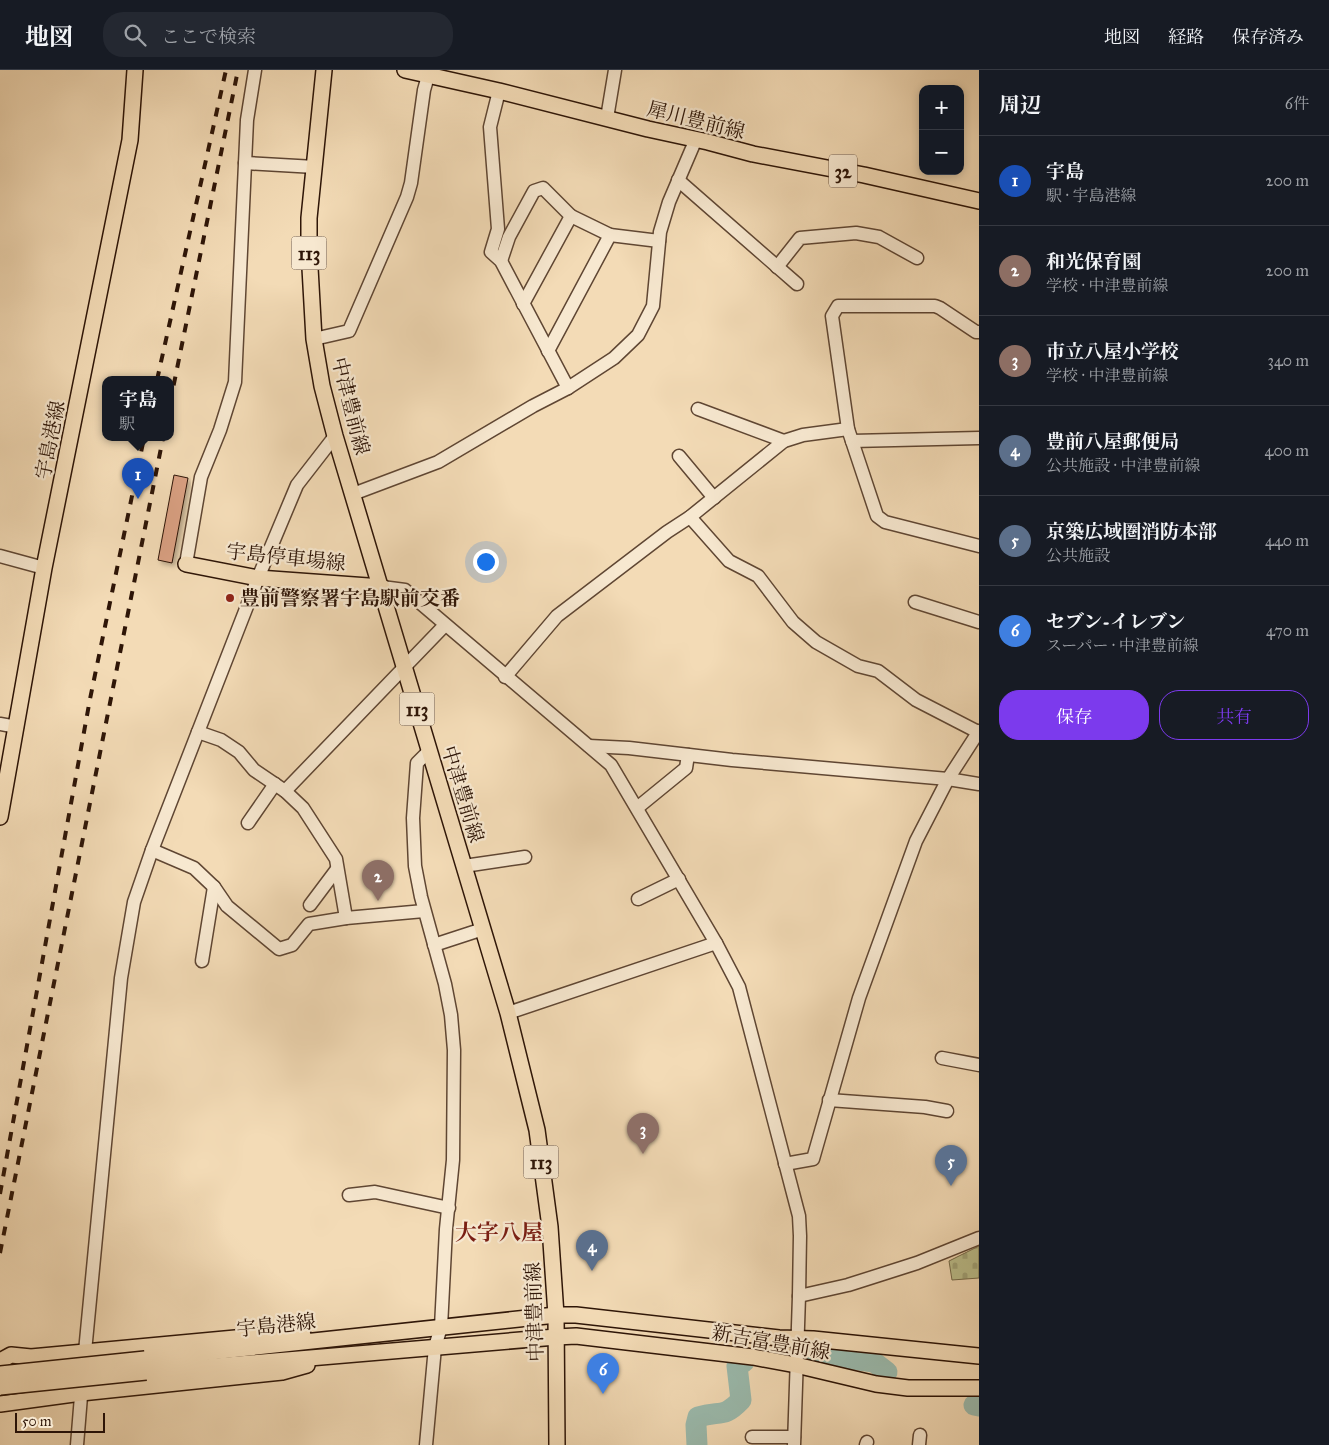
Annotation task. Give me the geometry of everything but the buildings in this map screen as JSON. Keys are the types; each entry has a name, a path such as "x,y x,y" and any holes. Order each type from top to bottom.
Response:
{"main road":[{"name":"宇島港線","path":"0,817 44,568 130,140 135,70"},
{"name":"中津豊前線","path":"324,70 309,218 314,339 322,386 335,436 382,587 404,667 508,1013 537,1130 550,1227 556,1315 556,1445"},
{"name":"犀川豊前線","path":"405,70 430,73 753,154 864,175 979,202"},
{"name":"宇島停車場線","path":"186,564 258,578 382,587"},
{"name":"宇島港線","path":"0,1387 346,1338 556,1315"},
{"name":"新吉富豊前線","path":"556,1315 576,1315 779,1338 798,1338 979,1356"},
{"path":"0,1360 11,1355 31,1357 279,1334 346,1338"},
{"name":"新吉富豊前線","path":"556,1337 576,1336 707,1350 796,1365 876,1384 908,1388 979,1388"},
{"name":"宇島港線","path":"0,1374 345,1355 556,1337"},
{"path":"0,1404 81,1393 282,1372 345,1355"}],"street":[{"path":"186,564 202,477 220,430 235,382 247,120 255,70"},
{"path":"607,118 615,70"},
{"path":"314,339 349,331 402,211 411,183 424,90 430,73"},
{"path":"499,91 490,127 498,229 491,252 501,261 568,388"},
{"path":"353,494 438,462 533,406 568,388 614,358 638,335 653,306 660,232 668,202 696,139"},
{"path":"245,163 315,167"},
{"path":"678,180 797,284"},
{"path":"501,261 509,237 534,191 543,188 571,216 610,235 659,241"},
{"path":"524,304 571,216"},
{"path":"777,267 800,238 856,233 879,237 917,258"},
{"path":"548,351 610,235"},
{"path":"979,332 976,332 935,306 838,306 832,316 850,435 877,516 885,522 979,546"},
{"path":"698,409 784,441"},
{"path":"505,677 557,616 667,532 690,517 784,441 803,435 979,438"},
{"path":"77,1445 122,978 134,902 152,850 258,578 297,485 335,436"},
{"path":"679,456 714,498"},
{"path":"690,517 729,561 758,576 793,622 816,642 858,666 878,672 916,700 978,731 948,779 916,841 859,998 813,1159 785,1164"},
{"path":"0,556 44,568"},
{"path":"382,587 404,590 611,765 716,943 739,987 799,1216 800,1236 794,1441 752,1437"},
{"path":"916,602 979,622"},
{"path":"248,822 280,787 404,667 445,624"},
{"path":"0,724 16,727"},
{"path":"198,732 221,740 239,752 254,770 280,787 302,808 336,860 346,918"},
{"path":"589,746 629,748 948,779 979,784"},
{"path":"426,1445 435,1347 441,1328 446,1229 453,1160 454,1050 451,1015 445,984 424,911 415,866 413,818 417,763 429,751"},
{"path":"637,808 686,768 688,755"},
{"path":"152,850 194,868 214,887 227,906 279,949 292,945 309,924 346,918 424,911"},
{"path":"464,866 525,857"},
{"path":"310,904 337,869"},
{"path":"638,899 679,879"},
{"path":"202,961 214,887"},
{"path":"434,945 483,929"},
{"path":"508,1013 716,943"},
{"path":"942,1058 979,1065"},
{"path":"829,1100 925,1107 947,1111"},
{"path":"349,1196 376,1192 449,1208"},
{"path":"799,1296 848,1285 917,1263 979,1238"}],"green space":[{"path":"979,1246 979,1278 952,1280 949,1261"}],"waterway":[{"path":"816,1354 874,1362 887,1372"},
{"path":"697,1445 696,1425 698,1417 725,1412 741,1400 737,1366 744,1362"},
{"path":"974,1405 979,1406"}],"railway":[{"path":"158,376 226,70"},
{"path":"174,383 238,70"},
{"path":"0,1194 90,699 143,441"},
{"path":"0,1253 162,441"}],"place":[{"name":"宇島","path":"138,499"},
{"name":"豊前警察署宇島駅前交番","path":"230,598"},
{"name":"和光保育園","path":"378,901"},
{"name":"市立八屋小学校","path":"643,1154"},
{"name":"京築広域圏消防本部","path":"951,1186"},
{"name":"豊前八屋郵便局","path":"592,1271"},
{"name":"セブン-イレブン","path":"603,1394"}],"district":[{"name":"大字八屋","path":"499,1232"}]}
